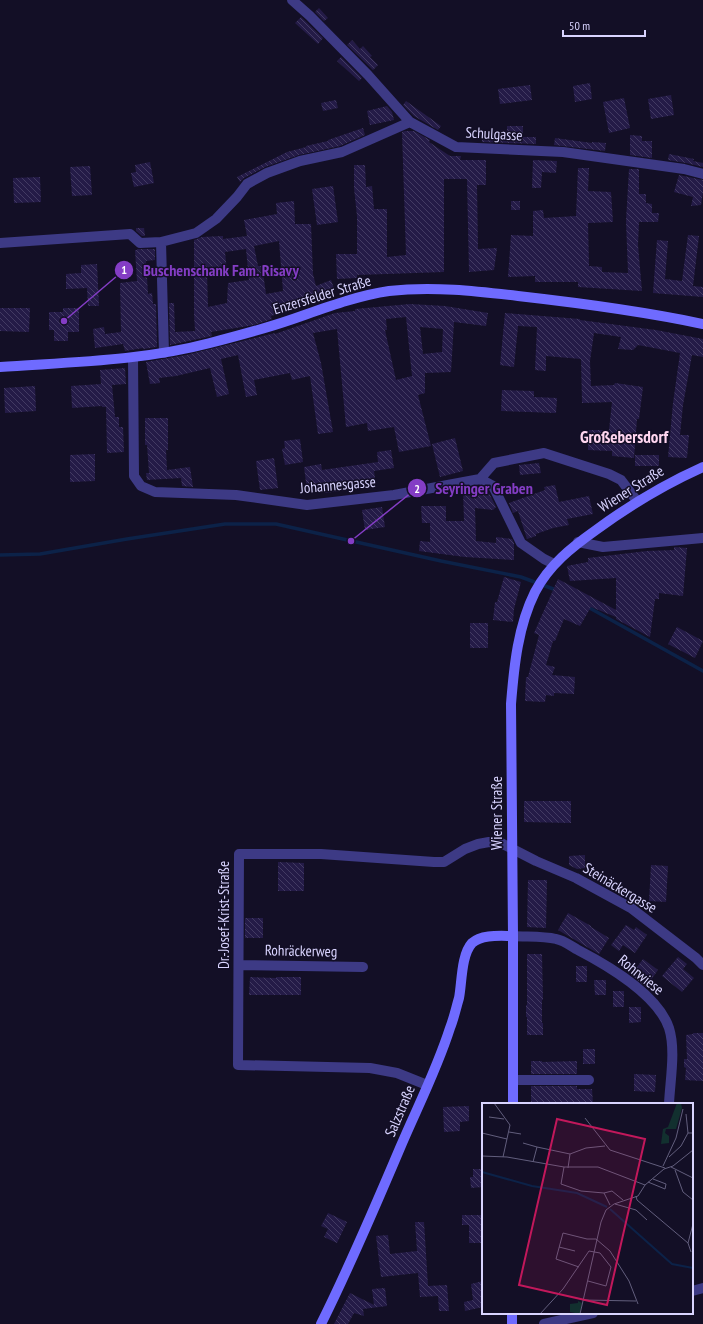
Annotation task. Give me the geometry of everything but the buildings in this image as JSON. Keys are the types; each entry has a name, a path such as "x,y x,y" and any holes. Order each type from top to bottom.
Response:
{"street":[{"name":"Schulgasse","path":"292,0 310,16 368,75 410,122 456,147 563,152 684,169 703,174"},
{"path":"0,243 130,234 140,243 161,242 196,232 216,219 247,184 267,173 300,161 342,152 410,122"},
{"path":"161,242 164,352"},
{"name":"Enzersfelder Straße","path":"0,367 133,358 208,344 266,328 364,295 391,291 423,289 464,290 552,300 703,324"},
{"name":"Johannesgasse","path":"133,358 134,476 141,486 155,492 236,495 307,505 394,495 480,479"},
{"path":"551,567 544,559 521,543 492,486 480,479 494,463 544,453 609,474 621,480 637,501"},
{"name":"Wiener Straße","path":"513,1103 511,704 517,649 523,625 536,591 551,567 578,542 637,501 661,487 703,467"},
{"path":"578,542 603,547 702,535"},
{"name":"Dr.-Josef-Krist-Straße","path":"427,1085 397,1073 370,1068 238,1065 239,854 322,854 444,862 465,849 478,844 490,842 501,843 512,850"},
{"name":"Steinäckergasse","path":"512,850 576,878 631,908 703,965"},
{"name":"Salzstraße","path":"321,1324 344,1278 450,1028 459,998 464,962 469,949 472,944 482,938 492,936 513,936"},
{"name":"Rohrwiese","path":"513,936 557,939 601,962 637,988 654,1003 663,1015 669,1027 671,1037 672,1053 669,1103"},
{"name":"Rohräckerweg","path":"239,965 363,967"},
{"path":"513,1080 589,1080"},
{"path":"693,1291 703,1288"},
{"path":"544,1324 589,1314"}],"waterway":[{"path":"0,555 40,554 225,524 276,524 441,561 521,577 556,590"},
{"path":"586,606 703,671"}],"place":[{"name":"Buschenschank Fam. Risavy","path":"64,321"},
{"name":"Seyringer Graben","path":"351,541"}],"district":[{"name":"Großebersdorf","path":"624,437"}]}
